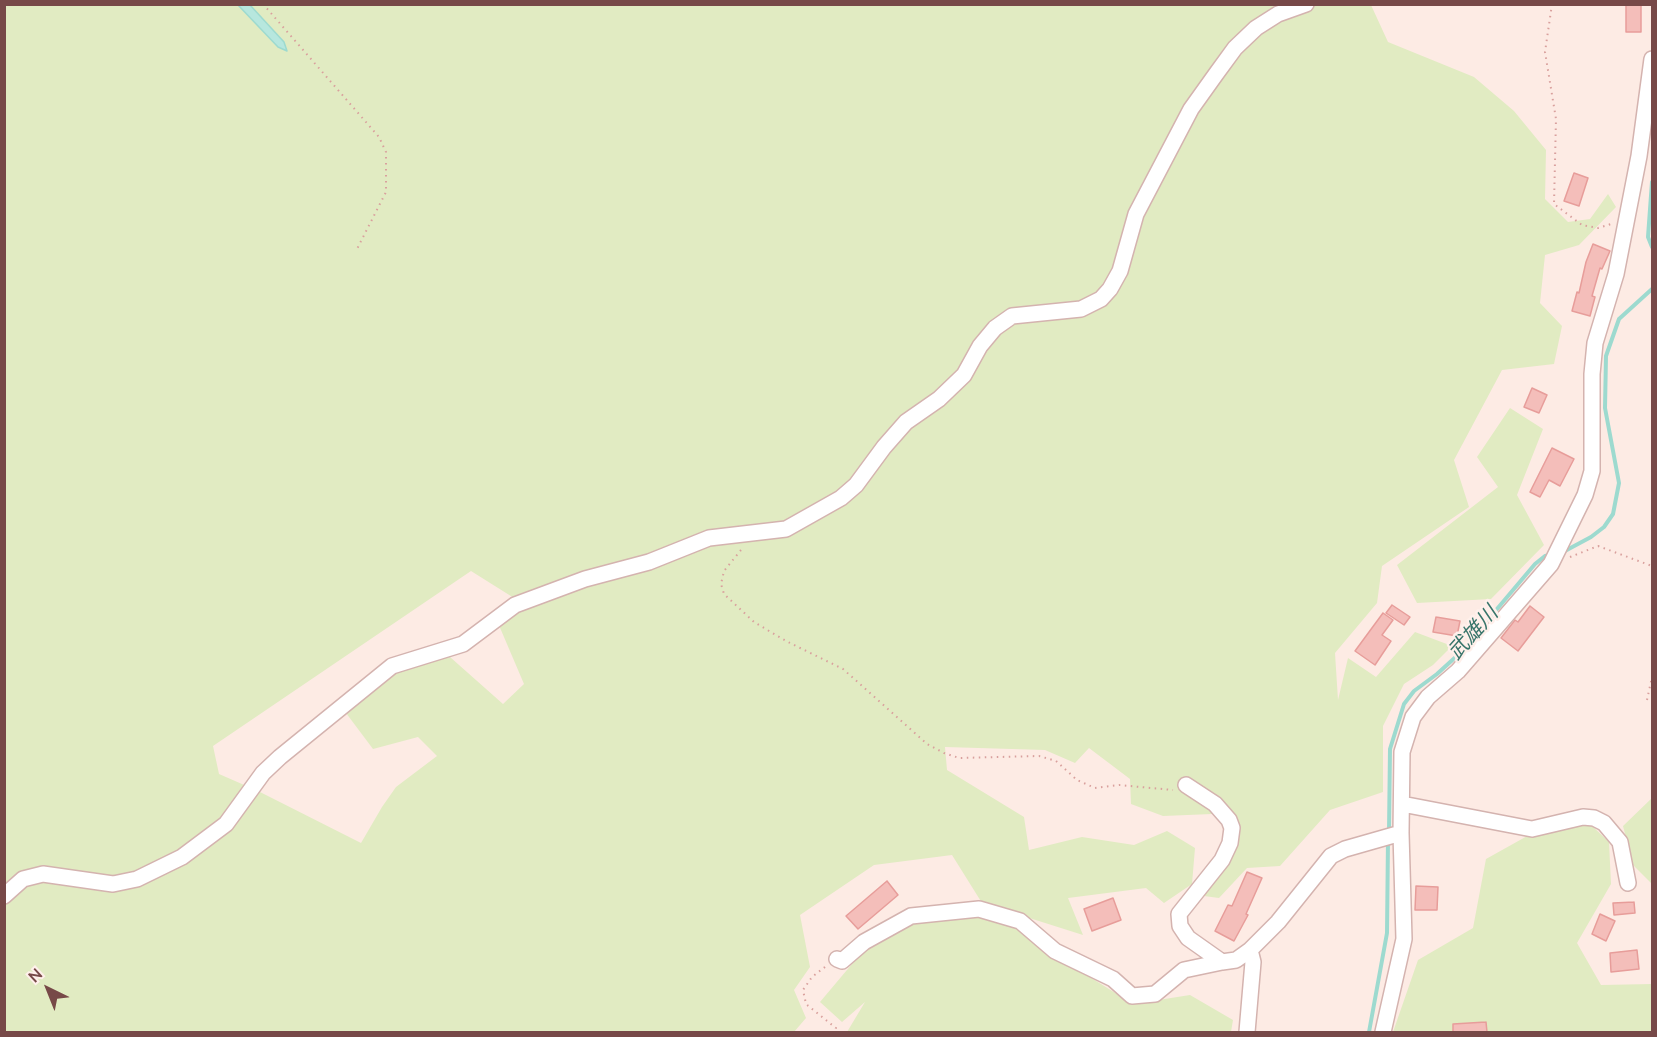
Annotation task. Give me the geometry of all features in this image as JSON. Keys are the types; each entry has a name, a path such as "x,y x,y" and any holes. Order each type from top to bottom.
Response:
{"street":[{"path":"4,896 24,879 43,874 112,884 137,879 182,857 226,824 263,773 280,757 392,666 463,644 514,605 585,579 649,562 709,538 786,529 841,498 855,485 906,422 939,399 964,375 980,346 995,328 1012,316 1081,309 1101,299 1110,289 1120,271 1136,214 1191,109 1235,48 1256,28 1278,14 1306,4"},
{"path":"1383,1032 1404,939 1401,833 1402,752 1413,717 1428,697 1458,670 1551,564 1585,495 1592,471 1592,374 1595,343 1616,274 1639,156 1653,59"},
{"path":"1186,785 1215,804 1229,820 1232,828 1230,843 1222,860 1179,914 1180,926 1188,938 1222,962"},
{"path":"1402,804 1532,829 1583,817 1594,818 1604,823 1620,842 1628,883"},
{"path":"837,959 842,961 864,942 911,916 979,909 1020,921 1055,951 1113,979 1132,996 1155,994 1184,970 1236,960 1250,950 1278,922 1331,856 1345,849 1401,833"},
{"path":"1247,1032 1253,962 1250,950"}],"path":[{"path":"263,4 379,137 386,152 386,192 357,249"},
{"path":"1552,4 1545,51 1556,119 1554,204 1582,225 1599,228 1626,220"},
{"path":"758,533 746,543 724,571 721,584 724,594 754,622 786,641 843,669 927,744 959,758 1039,756 1056,762 1077,780 1095,788 1119,785 1170,790 1186,785"},
{"path":"1551,564 1598,546 1653,566"},
{"path":"1647,700 1653,677"},
{"path":"834,1032 836,1028 806,1004 803,990 812,977 837,959"}],"green space":[{"path":"5,5 238,5 278,47 284,42 250,5 1371,5 1388,42 1474,77 1514,111 1546,150 1545,199 1568,222 1590,219 1608,194 1616,207 1579,245 1545,255 1540,303 1562,326 1554,364 1502,370 1454,460 1469,507 1382,566 1377,603 1335,653 1338,700 1348,658 1376,677 1415,632 1452,646 1433,665 1404,684 1383,726 1383,792 1330,810 1280,866 1247,868 1219,898 1204,896 1235,853 1238,819 1223,802 1212,814 1163,816 1131,804 1130,779 1089,748 1075,763 1045,750 945,747 947,770 1024,817 1029,850 1082,837 1134,845 1167,831 1195,848 1192,884 1164,903 1146,888 1068,898 1083,935 982,903 952,855 874,865 800,915 810,967 794,990 806,1018 794,1032 5,1032","holes":["471,571 514,598 498,623 524,684 503,704 450,657 393,672 346,713 373,749 418,737 437,756 396,787 361,843 219,774 213,746"]},
{"path":"1510,408 1543,429 1517,495 1544,545 1491,599 1417,603 1397,565 1498,487 1477,457"},
{"path":"1652,798 1652,884 1633,865 1623,826"},
{"path":"1590,824 1609,842 1611,884 1577,943 1601,985 1652,984 1652,1032 1393,1032 1418,960 1473,928 1486,859 1529,835"},
{"path":"979,915 1015,924 1040,946 1133,1004 1190,995 1233,1020 1231,1032 847,1032 865,1002 842,1022 820,1002 868,945 915,922"}],"water":[{"path":"238,5 250,5 284,42 287,51 278,47"}],"building":[{"path":"1626,4 1641,4 1641,32 1626,32"},
{"path":"1574,173 1588,178 1579,206 1564,201"},
{"path":"1593,244 1610,251 1602,269 1600,268 1592,296 1595,297 1590,316 1572,311"},
{"path":"1532,388 1547,395 1539,413 1524,407"},
{"path":"1552,448 1574,459 1560,486 1549,480 1540,497 1530,492"},
{"path":"1392,605 1410,617 1404,625 1386,613"},
{"path":"1530,606 1544,617 1518,651 1501,638 1515,620 1518,622"},
{"path":"1383,613 1393,620 1382,635 1391,641 1375,665 1355,651"},
{"path":"1436,617 1460,621 1457,636 1433,632"},
{"path":"1247,872 1262,878 1246,914 1248,915 1234,941 1215,931 1228,905 1232,906"},
{"path":"887,881 898,895 858,929 846,916"},
{"path":"1416,886 1438,887 1437,910 1415,910"},
{"path":"1113,898 1121,920 1092,931 1084,909"},
{"path":"1634,902 1635,913 1614,915 1613,903"},
{"path":"1600,914 1615,921 1606,941 1592,934"},
{"path":"1637,950 1639,969 1611,972 1610,953"},
{"path":"1486,1022 1487,1032 1453,1032 1453,1024"}],"waterway":[{"name":"武雄川","path":"1652,182 1648,237 1652,247"},
{"name":"武雄川","path":"1563,552 1591,537 1604,527 1613,514 1619,483 1605,408 1606,356 1619,319 1652,289"},
{"name":"武雄川","path":"1389,832 1390,749 1404,704 1414,691 1459,654 1535,564 1550,555"},
{"name":"武雄川","path":"1369,1032 1387,933 1388,840"}]}
